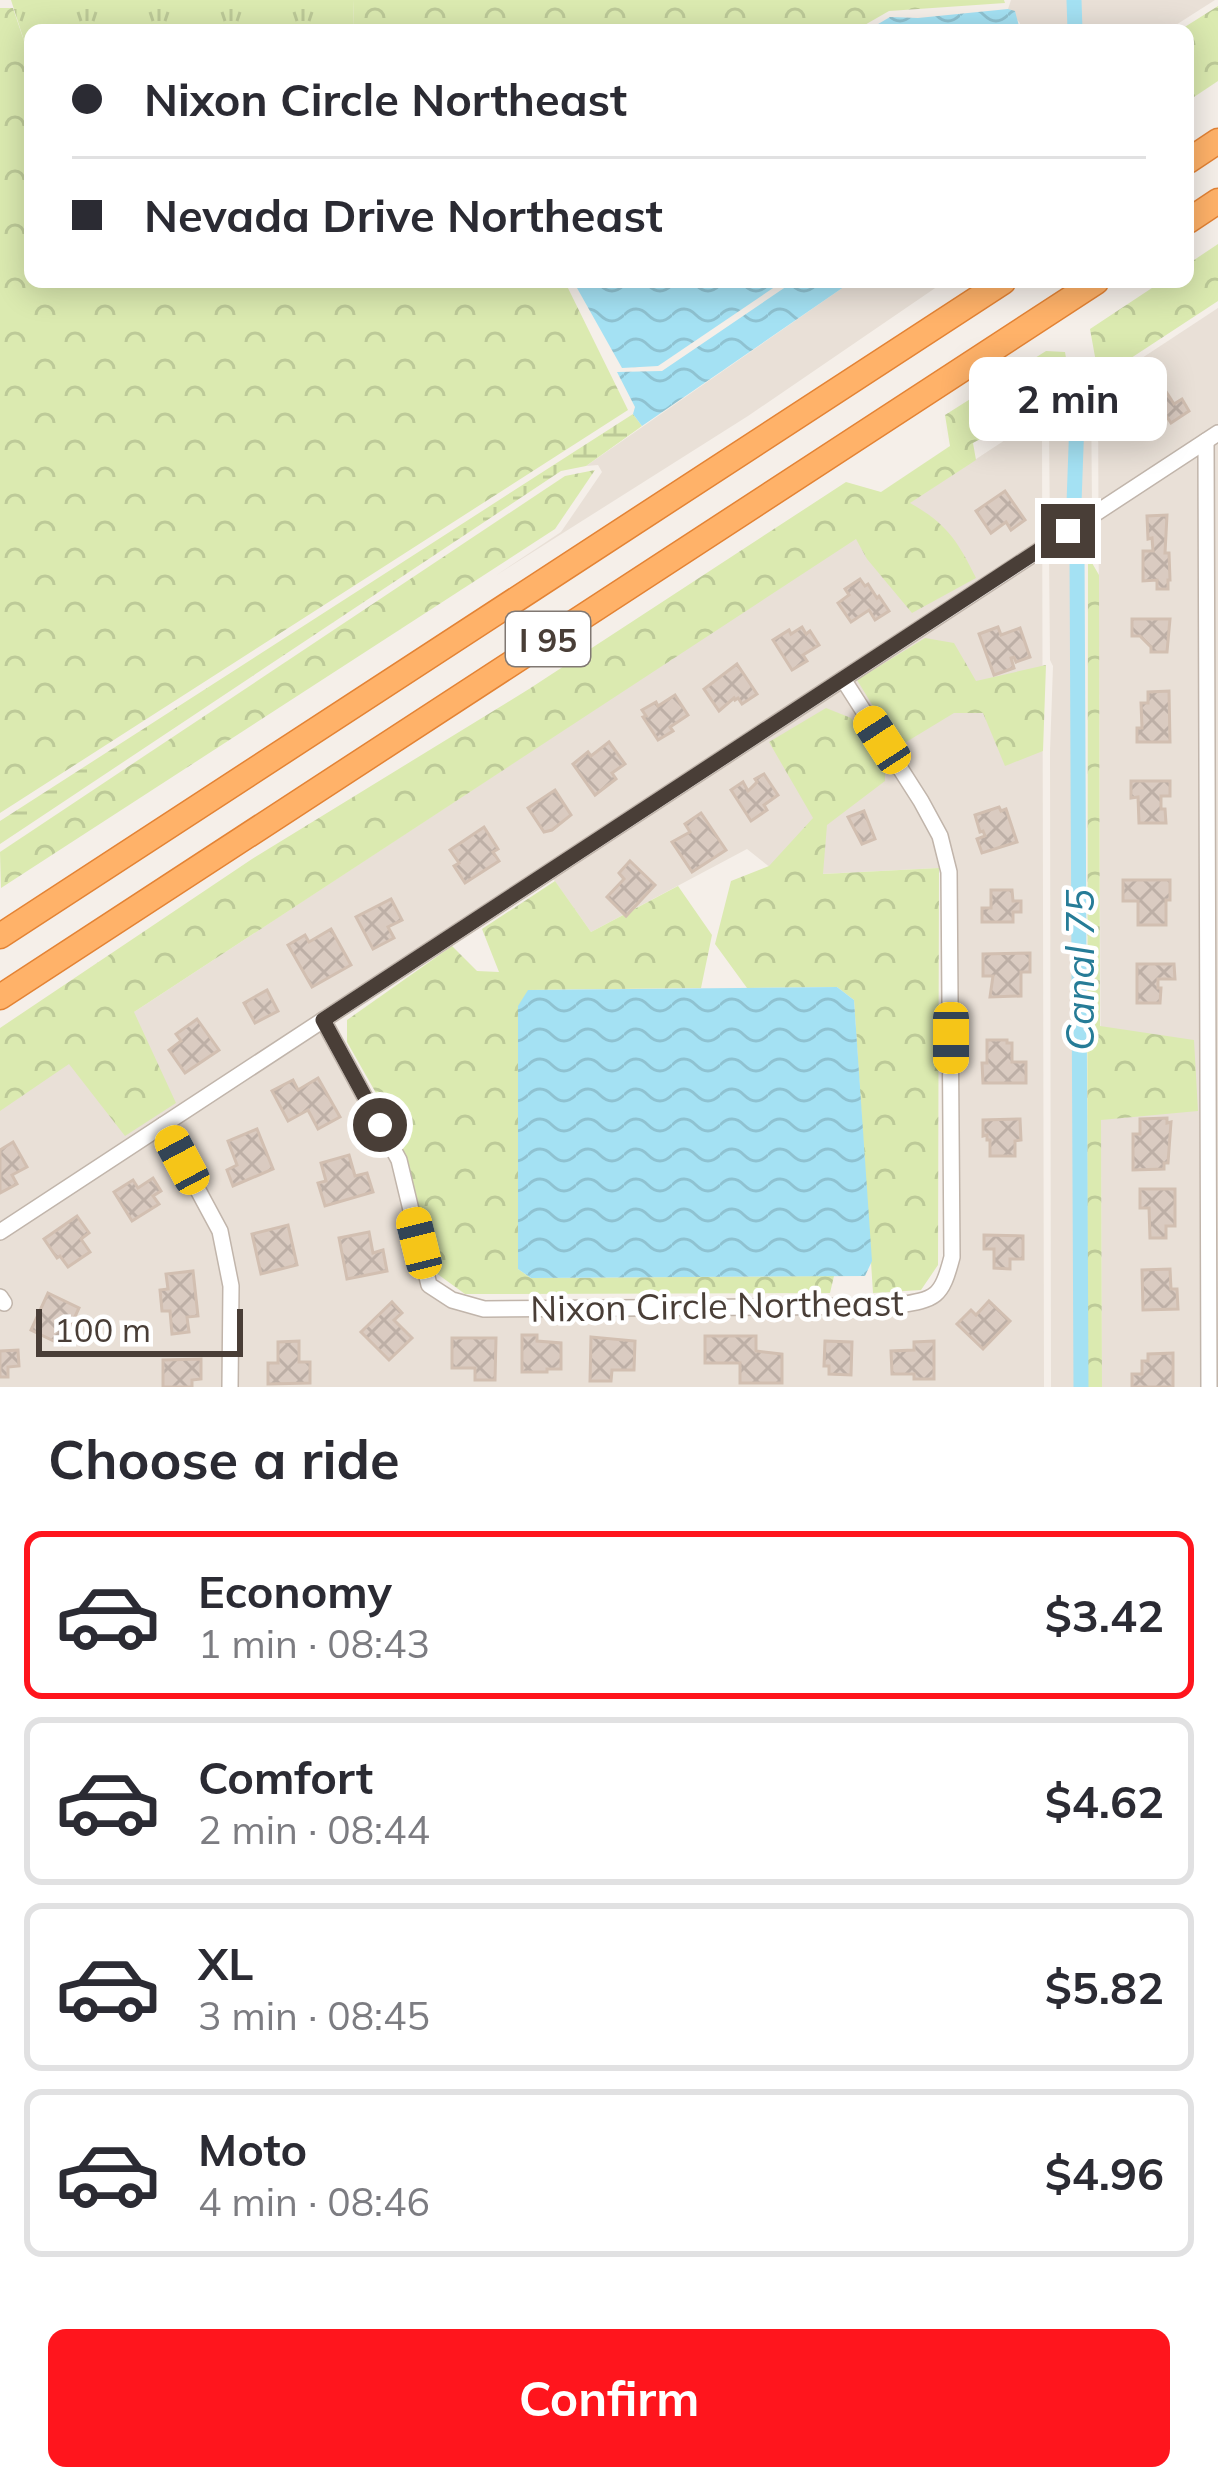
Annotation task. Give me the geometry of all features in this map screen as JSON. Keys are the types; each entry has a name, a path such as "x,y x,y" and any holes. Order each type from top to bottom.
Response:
{"highway":[{"name":"I 95","path":"0,936 994,288"},
{"name":"I 95","path":"0,997 1087,288"}],"street":[{"path":"0,1232 1212,437"},
{"path":"1209,1387 1212,437"},
{"name":"Nixon Circle Northeast","path":"323,1020 399,1160 429,1285 452,1300 484,1309 894,1306 929,1300 945,1284 952,1257 949,872 931,818 843,680"},
{"path":"163,1125 220,1231 231,1286 230,1387"}],"shaded area":[{"path":"1011,0 1215,0 1177,24 1020,24 1008,9"},
{"path":"842,288 935,288 748,416 495,576 561,532 602,472 598,465 586,466"},
{"path":"1218,308 1218,1387 1102,1387 1098,387"},
{"path":"1089,363 1094,382 1092,507 1050,535 1049,425 1024,422 1076,392 1075,372"},
{"path":"1025,427 1042,427 1044,1387 0,1387 0,1100","holes":["747,849 781,876 939,868 949,872 945,1284 894,1306 484,1309 429,1285 399,1160 323,1020 549,873 591,932"]},
{"path":"1092,525 1092,551 1081,557 1081,1387 1051,1387 1053,666 1049,552"}],"green space":[{"path":"11,0 354,0 353,24 24,24 24,41"},
{"path":"354,0 1005,3 889,11 866,24 353,24"},
{"path":"1218,6 1218,81 1194,97 1194,24 1190,24"},
{"path":"0,8 13,8 24,41 24,288 568,288 628,410 0,813"},
{"path":"1218,244 1218,301 1099,379 1090,329 1152,288 1194,288 1194,260"},
{"path":"1046,351 1065,352 1071,388 973,443 976,460 910,503 950,534 976,578 912,613 856,539 134,1012 176,1103 125,1136 69,1064 0,1111 0,1028 252,859 529,689 846,482 881,492 950,446 945,415"},
{"path":"633,414 642,426 586,466 561,471 0,844 0,821"},
{"path":"595,470 555,529 1,888 0,852 565,476"},
{"path":"1088,556 1099,575 1100,1026 1194,1040 1198,1111 1101,1120 1102,1387 1087,1387"},
{"path":"925,638 954,643 976,681 1046,665 1043,751 1005,766 983,713 954,713 898,747 857,680"},
{"path":"826,708 851,718 885,765 885,781 827,825 823,874 939,868 938,1265 921,1290 873,1293 854,1000 837,987 747,988 715,944 731,881 769,866 813,818 769,742"},
{"path":"555,881 591,932 678,886 712,935 701,988 528,990 518,1269 531,1278 834,1276 830,1293 465,1294 436,1273 393,1123 347,1042 347,1020 452,946 477,971 499,972 482,929"}],"water":[{"path":"1008,9 1015,11 1018,24 878,24 890,17"},
{"path":"577,288 773,288 658,366 622,368"},
{"path":"784,288 842,288 642,426 617,372 662,371"},
{"path":"837,987 854,1000 872,1261 865,1276 531,1278 518,1269 518,1006 528,990"}],"building":[{"path":"1158,379 1174,404 1182,399 1189,411 1171,423 1167,417 1161,420 1147,432 1131,408 1147,397 1146,388"},
{"path":"1005,491 1025,520 1011,530 1006,522 991,533 976,511"},
{"path":"1167,515 1165,553 1169,553 1170,580 1168,589 1157,589 1157,580 1143,581 1143,551 1153,551 1147,516"},
{"path":"860,579 889,611 875,620 869,610 851,622 838,603 849,595 845,589"},
{"path":"1132,619 1170,619 1167,652 1151,652 1140,636 1132,636"},
{"path":"802,627 819,645 792,670 773,640"},
{"path":"998,627 1001,635 1020,628 1030,657 1016,662 1011,658 1014,668 994,675 979,634"},
{"path":"737,664 757,694 742,704 734,698 719,711 704,689"},
{"path":"1169,691 1170,742 1137,742 1141,703 1148,703 1148,692"},
{"path":"675,695 688,715 658,740 642,710"},
{"path":"609,742 625,764 612,773 616,779 595,795 573,764"},
{"path":"764,774 778,795 751,821 731,790 743,782 748,791"},
{"path":"1131,781 1170,781 1170,796 1161,796 1166,823 1139,823 1138,797 1131,798"},
{"path":"555,790 571,815 544,832 528,808"},
{"path":"1006,809 1017,842 982,853 977,839 985,836 975,815"},
{"path":"864,811 875,839 862,844 848,817"},
{"path":"701,813 726,850 692,872 672,842 690,832 685,824"},
{"path":"484,827 498,849 493,852 499,861 465,883 450,850"},
{"path":"630,861 655,885 626,916 607,897 624,879 619,873"},
{"path":"1123,880 1170,880 1166,925 1138,925 1138,901 1123,901"},
{"path":"991,890 1012,890 1013,901 1021,901 1021,912 1013,912 1013,922 982,922 982,908 991,908"},
{"path":"391,899 402,920 388,927 394,938 373,949 356,917"},
{"path":"331,929 351,965 312,987 288,945 305,935 309,942"},
{"path":"1030,953 1030,972 1021,972 1021,996 990,997 993,976 983,976 983,954"},
{"path":"1137,964 1174,964 1175,979 1158,979 1160,1003 1137,1003"},
{"path":"267,990 278,1011 255,1023 244,1003"},
{"path":"197,1019 219,1050 185,1073 169,1050 181,1041 176,1034"},
{"path":"987,1040 1012,1043 1012,1062 1026,1062 1026,1083 983,1083"},
{"path":"318,1078 340,1117 318,1129 308,1110 288,1121 272,1091 293,1080 298,1090"},
{"path":"1020,1119 1021,1140 1015,1141 1015,1156 990,1156 983,1120"},
{"path":"1140,1119 1171,1122 1168,1163 1164,1169 1133,1170 1133,1134 1140,1134"},
{"path":"257,1129 273,1169 233,1186 227,1170 237,1165 228,1141"},
{"path":"13,1142 27,1167 12,1175 17,1184 0,1193 0,1150"},
{"path":"349,1155 355,1176 367,1173 373,1192 325,1206 318,1183 326,1181 321,1163"},
{"path":"153,1178 161,1191 153,1196 159,1204 132,1221 114,1192 133,1180 138,1188"},
{"path":"1140,1189 1175,1189 1175,1226 1166,1226 1166,1238 1150,1238 1149,1208 1140,1208"},
{"path":"77,1216 89,1233 81,1239 90,1252 68,1267 44,1239"},
{"path":"288,1225 297,1265 261,1274 252,1234"},
{"path":"369,1232 373,1253 383,1250 387,1271 347,1279 339,1238"},
{"path":"984,1235 1023,1236 1023,1259 1010,1259 1010,1269 994,1268 994,1249 984,1249"},
{"path":"1170,1269 1178,1309 1143,1310 1142,1270"},
{"path":"193,1271 198,1316 187,1317 189,1332 172,1334 170,1311 162,1311 160,1290 168,1289 166,1274"},
{"path":"48,1293 79,1308 62,1345 31,1330"},
{"path":"989,1301 1010,1321 983,1349 957,1324 971,1310 976,1315"},
{"path":"392,1302 402,1313 394,1320 412,1338 389,1360 361,1332"},
{"path":"522,1335 561,1343 561,1369 522,1372"},
{"path":"705,1336 756,1336 756,1351 782,1354 782,1383 740,1383 740,1363 705,1363"},
{"path":"591,1337 635,1341 634,1370 612,1370 611,1381 590,1381"},
{"path":"452,1338 496,1338 495,1380 475,1380 475,1368 452,1368"},
{"path":"299,1341 299,1362 310,1362 310,1383 268,1384 268,1363 278,1363 278,1342"},
{"path":"825,1341 852,1342 851,1375 829,1374 829,1366 824,1366"},
{"path":"934,1341 934,1379 892,1374 891,1351 914,1350 914,1342"},
{"path":"18,1350 19,1366 8,1367 8,1377 0,1377 0,1351"},
{"path":"1173,1353 1173,1387 1132,1387 1132,1374 1142,1374 1142,1361 1148,1361 1148,1354"},
{"path":"201,1359 201,1379 192,1380 192,1387 163,1387 163,1360"}],"waterway":[{"name":"Canal 75","path":"1074,0 1075,24"},
{"name":"Canal 75","path":"1074,503 1078,392"},
{"name":"Canal 75","path":"1077,553 1081,1387"}],"route":[{"path":"380,1125 323,1020 1068,531"}]}
